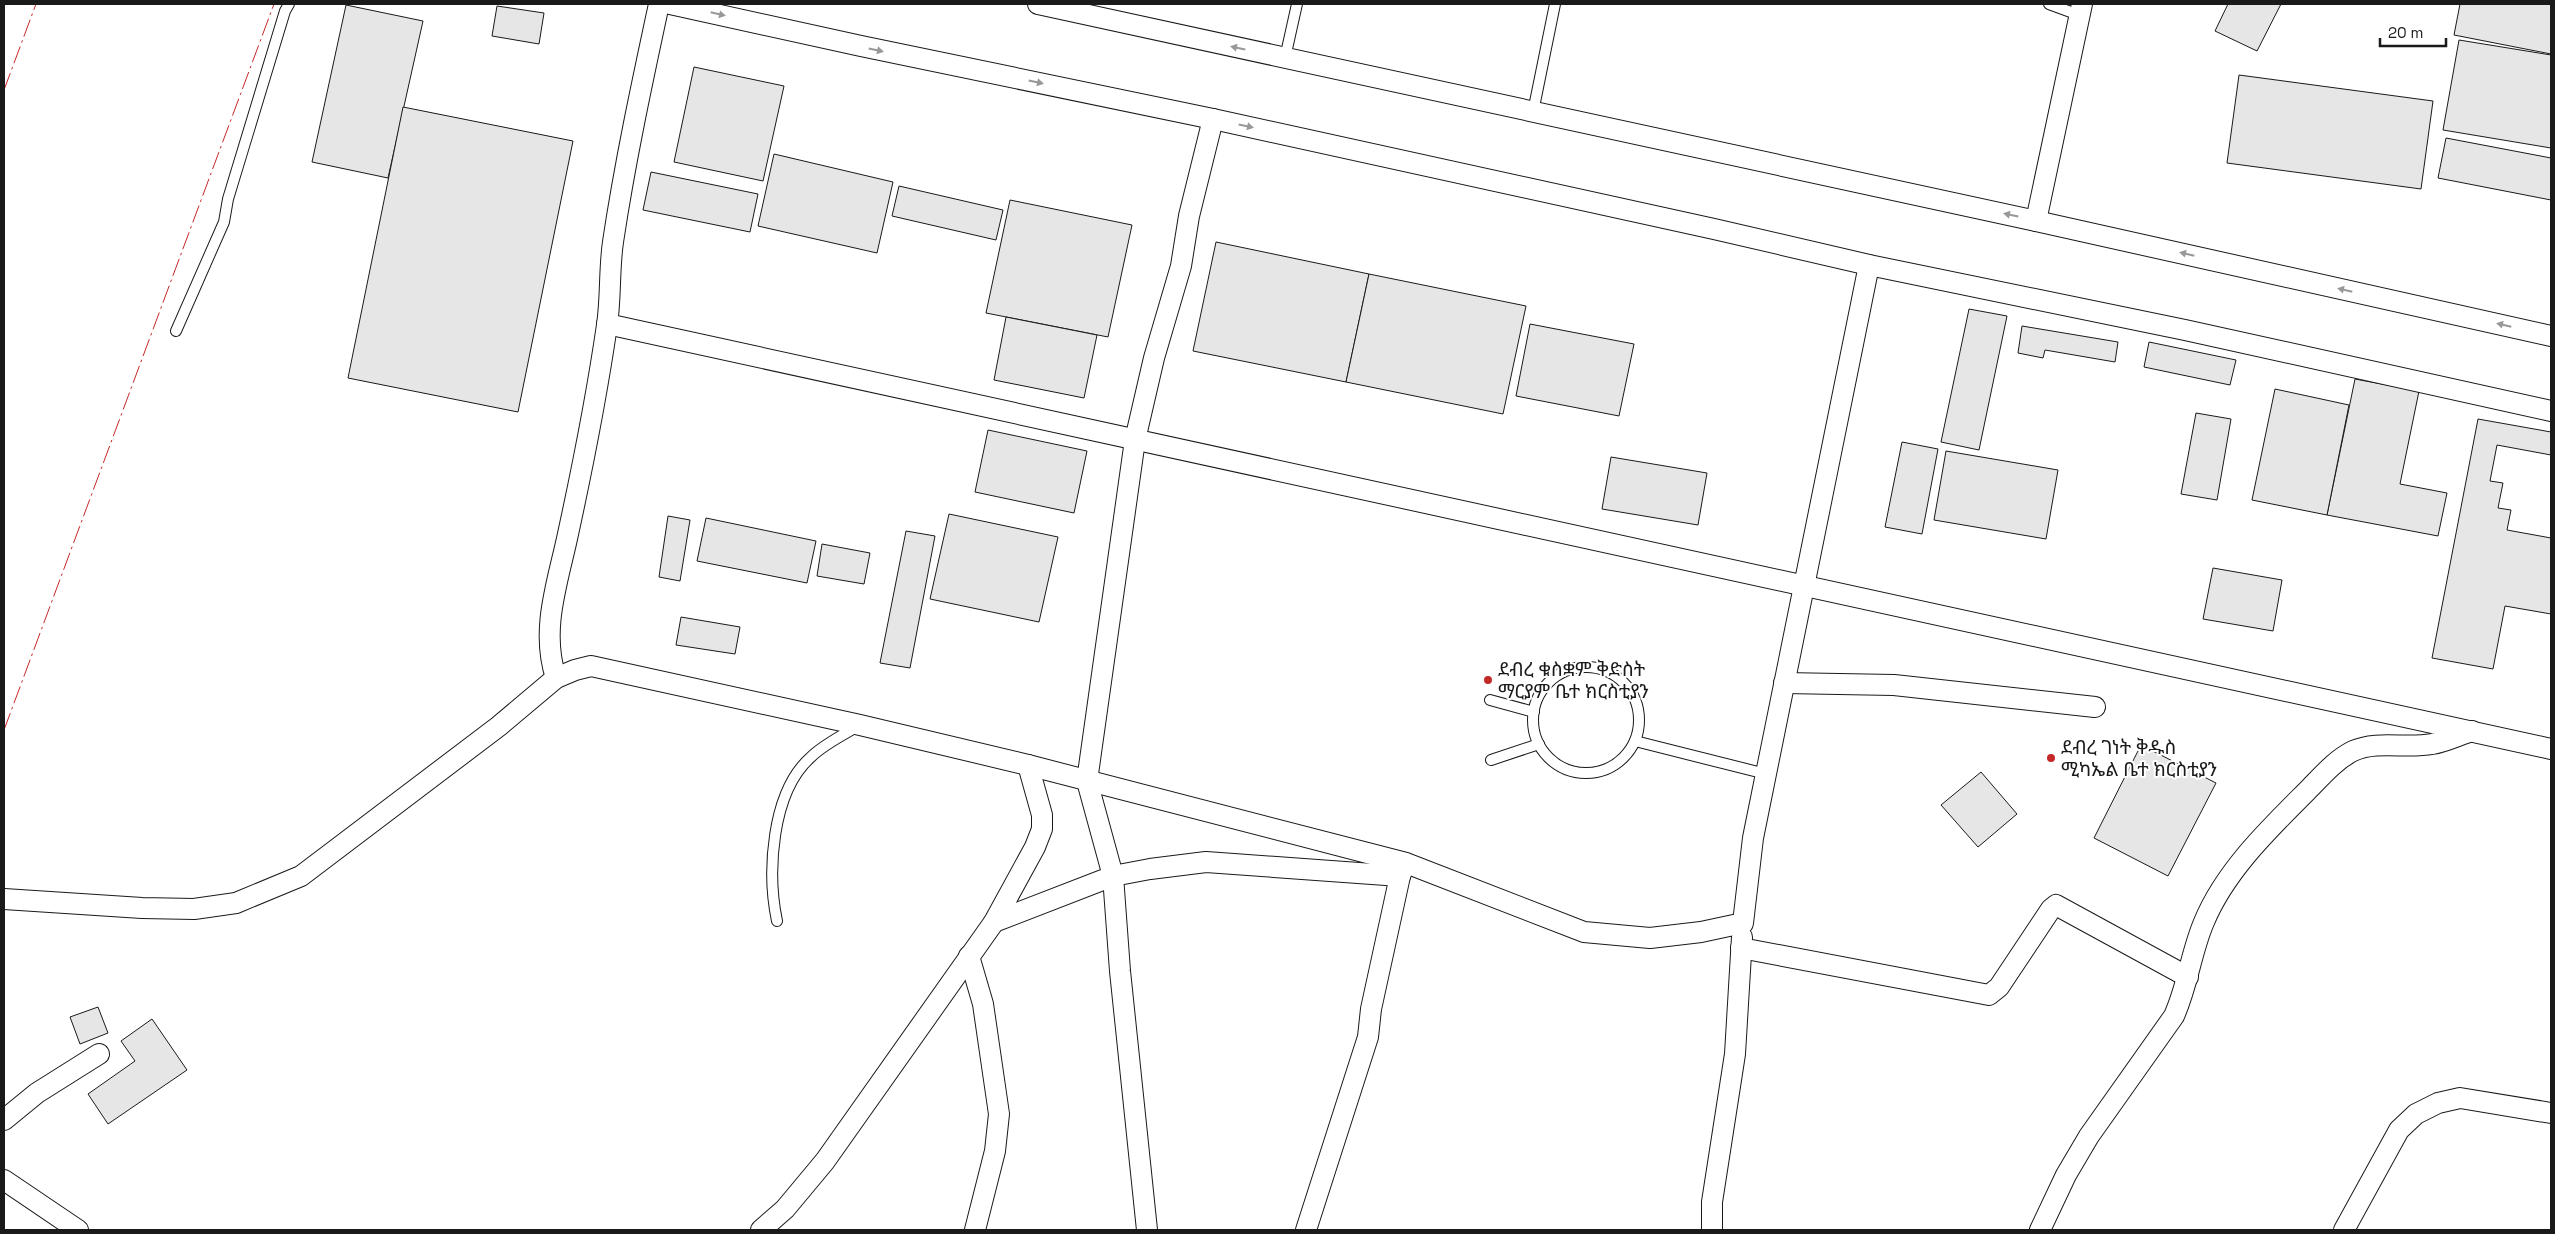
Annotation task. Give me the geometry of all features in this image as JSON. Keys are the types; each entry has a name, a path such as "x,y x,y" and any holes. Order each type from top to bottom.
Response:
{"street":[{"path":"556,678 552,664 549,622 551,602 568,534 607,324 612,245 626,159 659,4"},
{"path":"670,4 861,46 1213,119 1869,265 2185,330 2551,411"},
{"path":"1038,4 2036,221 2551,336"},
{"path":"2036,221 2081,10"},
{"path":"1147,1230 1123,1001 1113,876 1088,781 1135,440 1154,358 1181,266 1189,216 1213,119"},
{"path":"1712,1230 1712,1202 1735,1054 1743,922 1753,838 1869,265"},
{"path":"607,324 2472,731 2551,750"},
{"path":"4,899 142,908 194,909 236,903 300,876 499,726 556,678 591,666 860,725 1088,781 1403,869 1584,932 1650,938 1701,932 1743,922"},
{"path":"1784,684 1894,685 2095,707"},
{"path":"2040,1230 2066,1175 2089,1136 2174,1016 2184,995 2204,920 2239,864 2273,826 2336,763 2353,751 2373,746 2432,744 2472,731"},
{"path":"761,1230 784,1209 825,1161 994,922 1035,848 1042,829 1042,815 1028,765"},
{"path":"994,922 1113,876 1150,869 1206,862 1403,869"},
{"path":"1306,1230 1368,1038 1372,1009 1403,869"},
{"path":"1741,948 1989,995 1999,987 2051,909 2056,905 2188,978"},
{"path":"969,956 983,1004 999,1114 995,1151 975,1230"},
{"path":"4,1120 10,1112 37,1092 99,1054"},
{"path":"2344,1230 2399,1130 2416,1114 2438,1103 2460,1098 2551,1113"},
{"path":"4,1180 78,1230"}],"lane":[{"path":"176,331 224,222 228,199 285,11 289,4"},
{"path":"1285,58 1297,4"},
{"path":"1534,112 1555,4"},
{"path":"2049,4 2081,10"},
{"path":"1575,669 1601,670 1623,682 1634,698 1639,716 1639,729 1635,741 1620,761 1597,772 1584,773 1560,766 1550,758 1539,744 1534,725 1534,712 1544,689 1558,676 1575,669"},
{"path":"1490,700 1534,712"},
{"path":"777,921 772,897 777,820 785,796 799,771 810,757 860,725"},
{"path":"1635,741 1766,774"},
{"path":"1491,760 1539,744"}],"building":[{"path":"2228,4 2281,4 2257,51 2215,31"},
{"path":"2460,4 2551,4 2551,54 2454,35"},
{"path":"346,5 423,21 388,178 312,162"},
{"path":"497,6 544,13 539,44 492,36"},
{"path":"2459,40 2551,55 2551,148 2443,130"},
{"path":"694,67 784,86 763,181 674,162"},
{"path":"2239,75 2433,101 2421,189 2227,163"},
{"path":"403,107 573,141 518,412 348,378"},
{"path":"2446,138 2551,158 2551,200 2438,178"},
{"path":"774,154 893,182 877,253 758,226"},
{"path":"651,172 758,194 750,232 643,210"},
{"path":"899,186 1003,210 996,240 892,216"},
{"path":"1010,200 1132,225 1108,337 986,313"},
{"path":"1216,242 1369,274 1346,382 1193,351"},
{"path":"1369,274 1526,306 1503,414 1346,382"},
{"path":"1969,309 2007,316 1979,450 1941,442"},
{"path":"1006,317 1097,335 1084,398 994,380"},
{"path":"1530,324 1634,344 1619,416 1516,396"},
{"path":"2022,326 2118,342 2115,362 2045,350 2043,358 2018,353"},
{"path":"2149,342 2236,360 2230,385 2144,367"},
{"path":"2355,379 2419,391 2400,484 2447,493 2438,536 2327,515"},
{"path":"2275,389 2349,405 2327,515 2252,500"},
{"path":"2196,413 2231,419 2217,500 2181,494"},
{"path":"2478,419 2551,432 2551,455 2497,445 2490,481 2503,483 2498,508 2511,510 2507,530 2551,538 2551,614 2505,606 2493,669 2432,658"},
{"path":"988,430 1087,451 1074,513 975,492"},
{"path":"1902,442 1938,449 1922,534 1885,527"},
{"path":"1946,451 2058,470 2046,539 1934,520"},
{"path":"1611,457 1707,473 1698,525 1602,509"},
{"path":"949,514 1058,537 1039,622 930,599"},
{"path":"668,516 690,520 680,581 659,577"},
{"path":"706,518 816,541 807,583 697,561"},
{"path":"906,531 935,536 910,668 880,663"},
{"path":"822,544 870,553 864,584 817,576"},
{"path":"2213,568 2282,580 2273,631 2203,619"},
{"path":"681,617 740,627 735,654 676,645"},
{"path":"2141,745 2216,783 2168,876 2094,838"},
{"path":"1981,772 2017,814 1978,847 1941,805"},
{"path":"98,1007 108,1033 80,1044 70,1017"},
{"path":"152,1019 187,1070 108,1124 88,1094 135,1061 121,1041"}],"power":[{"path":"4,90 36,4"},
{"path":"4,730 274,4"}],"place":[{"name":"ደብረ ቁስቋም ቅድስት ማርያም ቤተ ክርስቲያን","path":"1488,680"},
{"name":"ደብረ ገነት ቅዱስ ሚካኤል ቤተ ክርስቲያን","path":"2051,758"}]}
